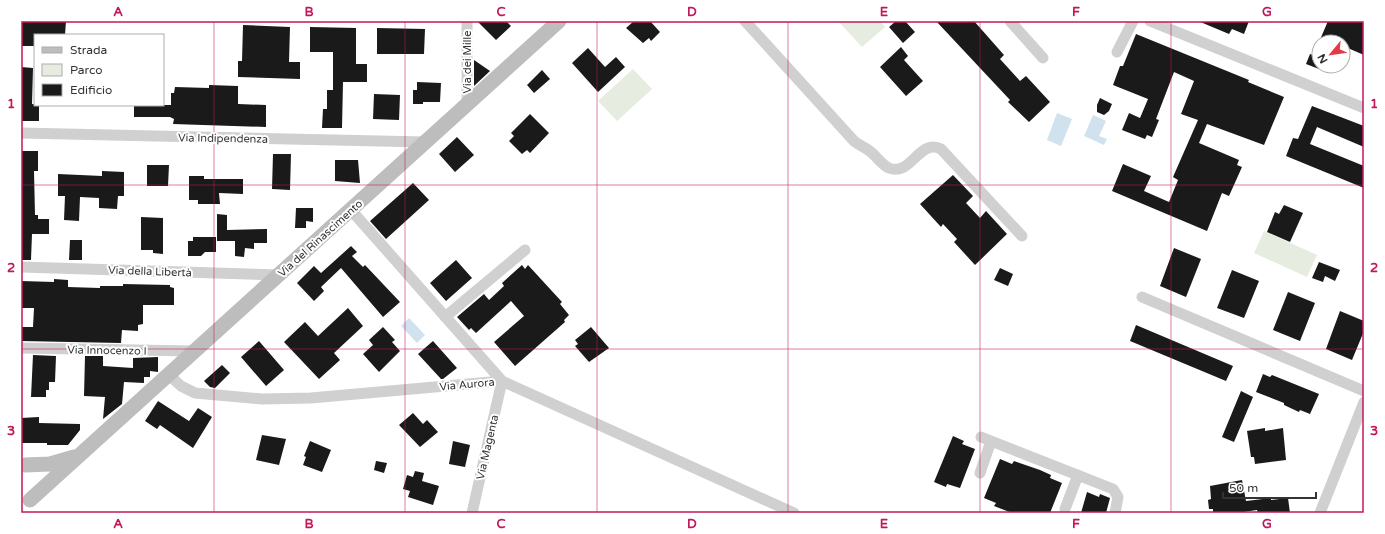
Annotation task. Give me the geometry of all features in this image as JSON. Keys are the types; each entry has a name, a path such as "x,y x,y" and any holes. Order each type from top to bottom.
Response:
{"street":[{"name":"Via dei Mille","path":"467,21 467,104"},
{"name":"Via del Rinascimento","path":"24,504 559,21"},
{"path":"745,21 854,141 873,153 885,166 897,169 907,165 927,148 934,146 941,148 1022,236"},
{"path":"1010,21 1042,58"},
{"path":"1117,52 1134,21"},
{"path":"1150,21 1364,108"},
{"name":"Via Indipendenza","path":"21,134 425,142"},
{"path":"351,210 502,381"},
{"path":"445,317 525,250"},
{"name":"Via della Libertà","path":"21,267 279,275"},
{"path":"1142,297 1364,391"},
{"name":"Via Innocenzo I","path":"21,348 193,351"},
{"name":"Via Aurora","path":"168,374 180,386 195,393 262,399 311,398 502,381 794,513"},
{"name":"Via Magenta","path":"472,513 502,381"},
{"path":"1320,513 1364,402"},
{"path":"980,473 986,439 1078,475 1115,492 1118,501 1115,513"},
{"name":"Via del Rinascimento","path":"23,464 55,463 81,454"},
{"path":"23,464 31,470 36,481 35,493 24,504"},
{"path":"1065,509 1078,475"}],"green space":[{"path":"838,21 880,21 885,27 862,47"},
{"path":"633,69 652,89 617,121 598,101"},
{"path":"1264,231 1317,255 1307,277 1254,253"}],"water":[{"path":"1057,113 1072,119 1061,146 1047,140"},
{"path":"1093,115 1106,121 1099,136 1107,139 1104,145 1084,136"},
{"path":"409,318 425,335 417,343 401,326"}],"building":[{"path":"21,21 66,21 65,34 34,34 34,46 21,46"},
{"path":"477,21 506,21 511,26 496,40"},
{"path":"634,21 650,21 660,32 651,41 649,38 643,43 626,28"},
{"path":"896,21 905,21 915,32 903,43 889,27"},
{"path":"936,21 974,21 1004,55 1000,59 1020,81 1026,76 1050,102 1029,122 1008,102 1010,100"},
{"path":"1198,21 1249,21 1244,34 1232,29 1229,34"},
{"path":"1328,21 1364,21 1364,55 1351,49 1351,34 1322,34"},
{"path":"243,25 290,27 289,62 300,62 300,79 238,77 238,61 242,61"},
{"path":"310,27 356,28 356,64 367,64 367,82 343,82 342,128 322,128 323,109 327,109 327,90 333,90 333,52 310,52"},
{"path":"377,28 425,29 424,54 377,54"},
{"path":"1136,34 1249,80 1248,82 1284,97 1264,145 1207,124 1199,143 1239,160 1237,165 1242,167 1229,196 1222,193 1207,231 1112,191 1123,164 1151,176 1144,191 1169,202 1178,180 1173,177 1198,120 1181,114 1194,81 1174,72 1156,119 1159,120 1152,137 1147,135 1145,139 1122,130 1129,113 1140,118 1148,99 1113,85 1120,66 1123,66"},
{"path":"901,47 908,56 904,60 923,81 906,96 880,67"},
{"path":"588,48 605,67 616,57 625,67 598,92 572,63"},
{"path":"1310,54 1311,54 1311,66 1306,64"},
{"path":"474,60 490,71 474,86"},
{"path":"21,67 33,68 32,104 34,104 34,106 39,106 39,121 21,121"},
{"path":"542,70 550,79 534,93 527,85"},
{"path":"417,82 441,83 440,102 423,102 423,104 413,104 413,90 417,90"},
{"path":"209,85 238,86 238,104 266,105 266,127 173,124 174,119 170,117 134,117 134,106 171,105 171,93 174,93 175,87 209,88"},
{"path":"374,94 400,95 399,120 373,119"},
{"path":"1100,98 1112,104 1109,111 1104,115 1097,112 1097,105"},
{"path":"1312,106 1364,126 1364,147 1317,127 1310,144 1364,166 1364,188 1286,156 1293,138 1298,139"},
{"path":"530,114 549,133 530,153 527,150 522,154 509,141 514,136 511,133"},
{"path":"457,137 474,155 455,172 439,154"},
{"path":"21,151 38,151 38,171 34,171 35,215 38,215 38,219 49,219 49,234 32,234 31,260 21,260"},
{"path":"273,154 291,154 290,190 272,189"},
{"path":"335,160 358,160 360,183 335,181"},
{"path":"147,165 169,165 168,186 147,186"},
{"path":"102,171 124,172 124,196 118,196 117,209 99,208 99,198 80,197 79,221 64,220 65,196 58,196 58,174 102,176"},
{"path":"953,175 973,196 966,203 980,218 986,211 1007,234 975,265 954,242 957,239 943,224 941,227 920,204"},
{"path":"189,176 204,176 204,179 243,179 243,194 219,193 220,204 198,204 198,200 189,200"},
{"path":"413,183 429,200 386,239 370,221"},
{"path":"1284,205 1303,213 1290,242 1267,232 1275,212 1279,214"},
{"path":"296,208 313,208 313,222 306,221 306,228 295,228"},
{"path":"217,214 227,215 227,230 267,229 267,243 254,243 254,249 245,248 244,257 235,256 235,241 217,241"},
{"path":"141,217 163,218 163,254 153,253 153,250 141,250"},
{"path":"193,237 216,237 216,252 205,252 201,256 188,256 188,241 193,241"},
{"path":"70,240 82,240 82,260 69,260"},
{"path":"351,246 357,252 352,256 363,267 365,265 400,302 383,317 341,268 321,287 324,291 314,301 297,283 314,266 321,273"},
{"path":"1174,248 1201,259 1186,297 1160,286"},
{"path":"456,260 472,278 446,301 430,283"},
{"path":"1319,262 1340,270 1335,281 1325,276 1323,282 1312,278"},
{"path":"522,265 525,269 528,265 562,302 560,304 569,315 564,320 565,322 515,366 494,342 524,316 511,301 476,333 471,328 469,330 457,317 484,294 489,300 504,286 502,283"},
{"path":"1000,268 1013,274 1008,286 994,280"},
{"path":"1232,270 1259,281 1244,318 1217,308"},
{"path":"54,279 68,280 68,287 100,288 100,286 123,286 123,284 170,285 170,287 174,288 174,305 143,305 143,324 138,325 138,331 122,330 121,343 21,341 21,327 33,327 34,308 21,308 21,281 54,282"},
{"path":"1288,292 1315,303 1300,341 1273,330"},
{"path":"348,308 363,326 334,353 340,360 319,379 284,342 305,322 318,336"},
{"path":"1340,311 1364,321 1364,331 1352,360 1326,349"},
{"path":"1136,325 1233,366 1226,381 1130,341"},
{"path":"383,327 395,340 392,342 400,351 379,372 363,354 373,345 369,340"},
{"path":"591,327 609,348 589,362 575,346 578,344 575,340"},
{"path":"259,341 284,370 266,386 241,357"},
{"path":"433,341 457,368 443,379 441,379 418,354"},
{"path":"33,355 56,356 55,382 49,382 49,390 46,390 46,397 31,397"},
{"path":"85,356 103,356 103,366 133,368 133,358 158,357 158,372 150,371 150,377 144,377 144,383 124,382 122,404 103,419 105,397 84,396"},
{"path":"222,365 230,373 215,388 210,387 204,381"},
{"path":"1263,374 1270,377 1272,375 1319,394 1310,414 1300,410 1299,412 1284,405 1284,403 1256,392"},
{"path":"1241,391 1253,397 1234,442 1222,437"},
{"path":"158,401 189,421 198,408 212,417 193,448 160,425 157,429 145,421"},
{"path":"413,413 423,424 427,420 438,432 420,447 399,425"},
{"path":"39,417 39,423 80,424 80,430 68,445 21,443 21,418"},
{"path":"1265,428 1265,431 1283,428 1286,460 1255,464 1254,457 1251,457 1247,431"},
{"path":"262,435 286,439 279,465 256,460"},
{"path":"953,436 964,441 962,444 975,449 960,488 947,484 946,487 934,482"},
{"path":"310,441 331,450 322,472 303,465 306,457 304,456"},
{"path":"453,441 470,445 465,467 449,464"},
{"path":"1000,459 1012,464 1014,461 1040,470 1051,475 1050,478 1062,483 1050,513 1012,513 994,506 996,503 984,498"},
{"path":"376,461 387,463 384,473 374,470"},
{"path":"415,471 424,473 422,481 439,486 433,505 408,497 410,491 403,489 407,475 413,477"},
{"path":"1242,480 1246,501 1271,498 1271,500 1288,498 1290,513 1258,513 1257,510 1237,513 1213,513 1213,509 1209,509 1208,500 1211,499 1210,486"},
{"path":"1087,492 1099,497 1100,494 1110,498 1106,513 1081,513"}]}
